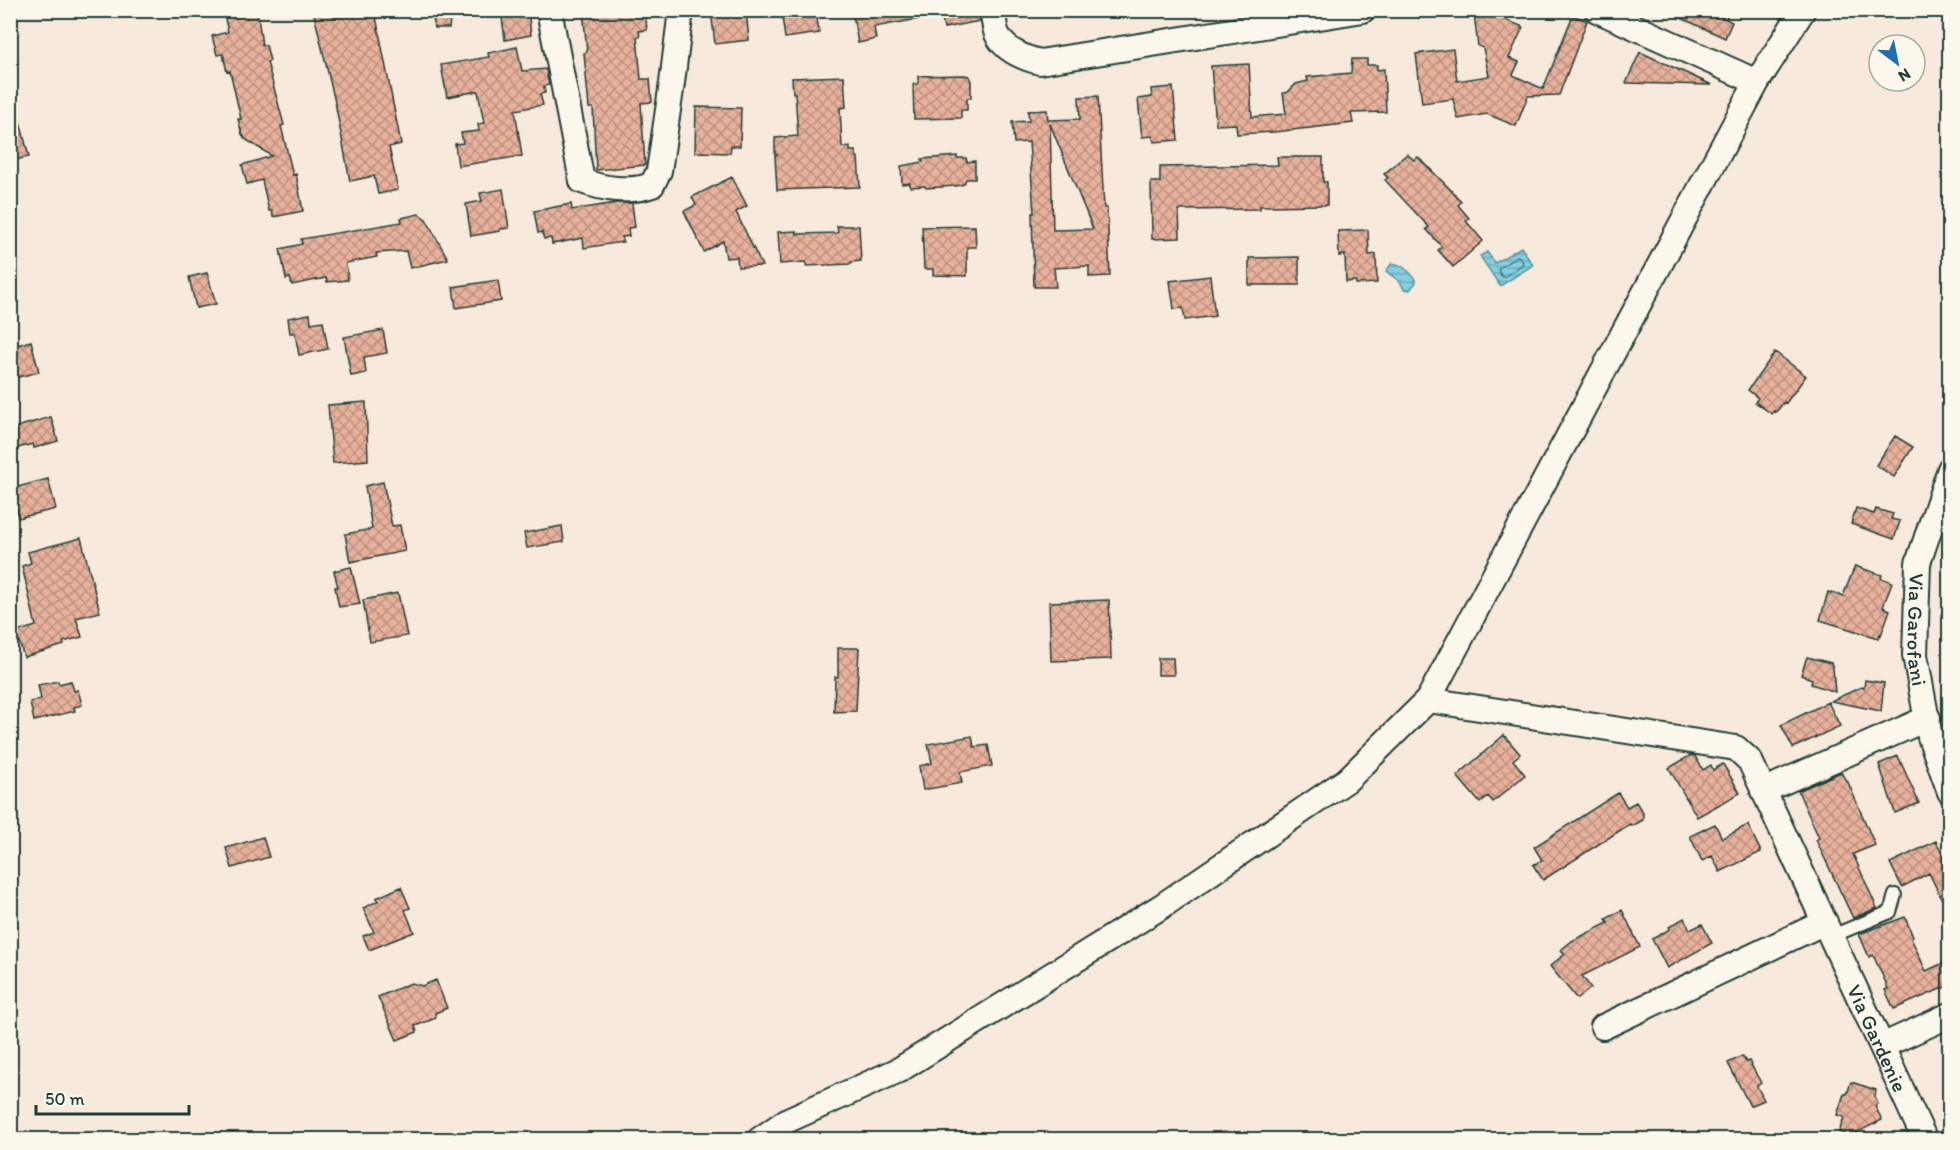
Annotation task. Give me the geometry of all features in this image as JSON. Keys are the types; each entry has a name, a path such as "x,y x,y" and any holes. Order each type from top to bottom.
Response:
{"street":[{"path":"549,10 582,181 598,187 640,189 652,185 659,171 681,10"},
{"path":"992,10 998,35 1008,47 1024,58 1040,62 1363,10"},
{"path":"1597,10 1757,82"},
{"path":"759,1140 788,1120 899,1070 1162,906 1347,780 1428,700 1757,82 1803,10"},
{"name":"Via Garofani","path":"1950,469 1918,563 1915,655 1930,737 1950,792"},
{"name":"Via Gardenie","path":"1428,700 1736,748 1750,761 1926,1140"},
{"path":"1763,791 1928,718"},
{"path":"1603,1027 1828,929"},
{"path":"1882,1046 1950,1015"}],"lane":[{"path":"1828,929 1890,912 1895,895"}],"water":[{"path":"1521,247 1533,265 1500,286 1480,256 1487,252 1495,263"},
{"path":"1392,263 1399,265 1412,275 1416,282 1410,290 1404,289 1400,282 1386,271"}],"building":[{"path":"223,10 257,10 262,45 266,45 270,61 267,62 284,125 281,126 293,175 296,174 303,211 273,217 272,211 269,211 262,180 247,184 242,165 272,156 245,139 242,134 238,119 241,119 230,71 227,72 223,54 217,55 212,36 228,32"},
{"path":"313,10 364,10 366,19 376,17 401,144 389,147 398,190 378,194 374,176 350,181 335,102"},
{"path":"431,10 451,10 449,28 435,28"},
{"path":"501,10 528,10 531,35 505,40"},
{"path":"583,10 645,10 647,30 639,31 640,37 637,37 641,79 650,79 652,102 641,103 645,165 596,170 593,108 589,108 584,53 587,52"},
{"path":"711,10 746,10 749,40 715,44"},
{"path":"781,10 816,10 819,33 785,38"},
{"path":"852,10 918,10 918,19 874,27 876,39 858,43"},
{"path":"940,10 978,10 980,21 944,28"},
{"path":"1664,10 1730,10 1726,19 1732,22 1725,38"},
{"path":"1474,14 1491,14 1523,27 1509,58 1519,62 1513,75 1543,89 1573,15 1587,21 1559,95 1528,96 1516,126 1487,114 1458,119 1453,99 1422,103 1416,54 1453,49 1457,81 1489,76 1483,48 1478,46"},
{"path":"517,47 522,71 546,69 549,85 544,86 545,93 540,94 543,105 515,110 522,156 458,166 455,144 463,143 461,133 479,131 478,124 484,123 478,91 447,97 441,65 489,57 488,53"},
{"path":"1640,52 1712,85 1626,83"},
{"path":"1352,59 1367,59 1367,65 1377,65 1377,70 1384,69 1386,112 1351,113 1353,123 1274,132 1237,134 1236,124 1216,125 1211,66 1249,64 1252,117 1286,114 1283,93 1288,92 1296,84 1308,81 1307,77 1351,73"},
{"path":"844,76 846,107 840,108 842,147 850,147 850,151 856,151 860,187 777,190 775,156 778,155 775,155 775,138 798,136 792,78"},
{"path":"918,76 969,76 971,81 971,98 967,98 967,110 961,110 961,118 914,119 913,84 918,84"},
{"path":"1173,87 1178,140 1154,142 1153,136 1142,137 1138,99 1152,97 1151,89"},
{"path":"1098,96 1110,276 1089,277 1089,266 1054,268 1056,287 1034,287 1032,213 1034,213 1029,142 1014,143 1012,122 1029,121 1028,111 1047,110 1048,120 1080,119 1079,97","holes":["1050,124 1093,229 1053,230"]},
{"path":"10,106 16,106 29,157 10,161"},
{"path":"696,107 741,108 740,146 731,146 730,153 695,152"},
{"path":"1407,154 1414,160 1418,157 1449,188 1461,202 1458,205 1469,218 1466,221 1483,241 1453,267 1438,250 1442,247 1426,229 1429,227 1385,180 1388,178 1384,174"},
{"path":"957,156 957,158 966,158 967,162 975,161 975,179 966,179 964,184 955,186 926,188 925,186 910,187 910,183 902,184 901,166 923,162 922,159"},
{"path":"1277,157 1323,157 1323,182 1327,182 1327,205 1179,210 1180,238 1152,239 1151,182 1160,182 1160,167 1278,165"},
{"path":"732,177 747,206 736,212 762,266 738,267 737,257 726,258 723,241 704,252 684,211 696,205 692,197"},
{"path":"503,189 509,228 471,236 466,204 482,201 480,193"},
{"path":"616,203 632,203 635,227 628,228 629,236 622,237 623,242 584,248 583,238 552,244 551,238 544,239 542,232 538,233 534,211 571,204 572,210"},
{"path":"419,214 426,219 448,259 410,268 406,251 376,253 377,257 346,263 348,280 327,282 326,278 292,285 290,278 286,279 280,249 302,244 301,239 402,222 401,218"},
{"path":"837,226 859,226 861,261 851,262 851,264 806,266 806,262 780,264 778,232 838,233"},
{"path":"975,226 976,247 967,247 967,276 933,275 933,269 924,269 922,227"},
{"path":"1368,230 1369,255 1376,254 1377,283 1346,282 1345,255 1339,256 1338,231"},
{"path":"1299,257 1299,285 1249,285 1249,258"},
{"path":"207,273 216,304 196,308 189,277"},
{"path":"1210,276 1215,316 1185,320 1183,308 1174,309 1170,281"},
{"path":"498,280 501,301 456,308 453,287"},
{"path":"310,314 311,323 323,321 328,349 299,355 295,333 290,333 288,318"},
{"path":"383,330 387,353 364,357 366,373 351,376 344,337"},
{"path":"31,341 39,372 18,377 10,347"},
{"path":"1775,352 1806,376 1786,403 1784,402 1772,414 1755,402 1758,398 1748,390"},
{"path":"366,402 368,460 333,463 328,405"},
{"path":"51,417 58,441 34,448 33,444 10,450 10,429"},
{"path":"1895,436 1913,447 1894,477 1876,465"},
{"path":"48,479 56,509 18,518 16,506 10,506 10,489"},
{"path":"383,482 392,526 400,525 405,551 350,562 345,534 372,529 365,486"},
{"path":"1856,508 1874,514 1876,509 1893,514 1891,519 1900,521 1894,539 1851,524"},
{"path":"562,526 564,542 527,548 524,533"},
{"path":"81,538 100,612 76,618 82,637 24,657 16,632 36,626 22,566 31,563 28,552"},
{"path":"1855,566 1882,575 1881,578 1892,582 1883,607 1890,610 1878,638 1820,620 1828,592 1843,596"},
{"path":"351,567 360,604 339,607 334,571"},
{"path":"398,593 407,636 370,642 363,600"},
{"path":"1109,600 1111,659 1051,661 1049,602"},
{"path":"838,648 859,648 856,711 834,712 835,677 838,677"},
{"path":"1807,657 1831,663 1835,692 1811,684 1812,679 1801,675"},
{"path":"1158,658 1173,658 1174,675 1158,675"},
{"path":"1865,680 1884,683 1881,711 1831,701 1861,687 1864,688"},
{"path":"58,681 59,684 71,681 74,691 78,690 82,705 74,707 75,711 34,721 30,702 41,699 38,685"},
{"path":"1828,702 1840,726 1793,748 1781,725"},
{"path":"1504,735 1520,754 1513,760 1525,775 1493,802 1488,796 1480,803 1457,776"},
{"path":"972,736 974,747 988,745 992,766 960,772 962,783 923,790 919,766 932,763 928,744"},
{"path":"1691,755 1695,756 1703,770 1711,765 1713,770 1723,764 1740,793 1697,817 1669,768"},
{"path":"1898,756 1919,803 1895,813 1879,764"},
{"path":"1841,772 1847,780 1875,845 1853,854 1877,908 1853,918 1816,840 1819,838 1798,791"},
{"path":"1618,793 1627,807 1636,802 1643,813 1643,820 1632,826 1630,824 1543,880 1533,865 1542,860 1534,847"},
{"path":"1715,824 1722,838 1748,825 1761,852 1720,872 1712,856 1702,861 1690,836"},
{"path":"263,837 269,857 232,868 226,848"},
{"path":"1936,841 1950,867 1950,916 1929,873 1902,887 1890,863"},
{"path":"401,887 410,908 405,910 414,932 369,950 363,936 374,932 363,908 378,901 376,898"},
{"path":"1622,910 1640,947 1582,976 1591,988 1577,999 1550,966 1565,954 1561,950 1572,941 1608,923 1606,919"},
{"path":"1905,917 1913,937 1911,938 1926,971 1950,960 1950,985 1894,1009 1885,990 1888,989 1886,983 1873,955 1869,957 1859,934"},
{"path":"1684,918 1690,930 1702,924 1712,943 1667,968 1652,939"},
{"path":"436,980 447,1008 435,1013 436,1018 415,1026 417,1032 397,1040 378,997 411,983 422,986"},
{"path":"1742,1056 1746,1062 1749,1061 1761,1083 1757,1086 1764,1100 1750,1106 1728,1063"},
{"path":"1851,1082 1876,1090 1875,1097 1878,1104 1875,1106 1882,1120 1850,1136 1839,1132 1844,1117 1837,1115"}]}
